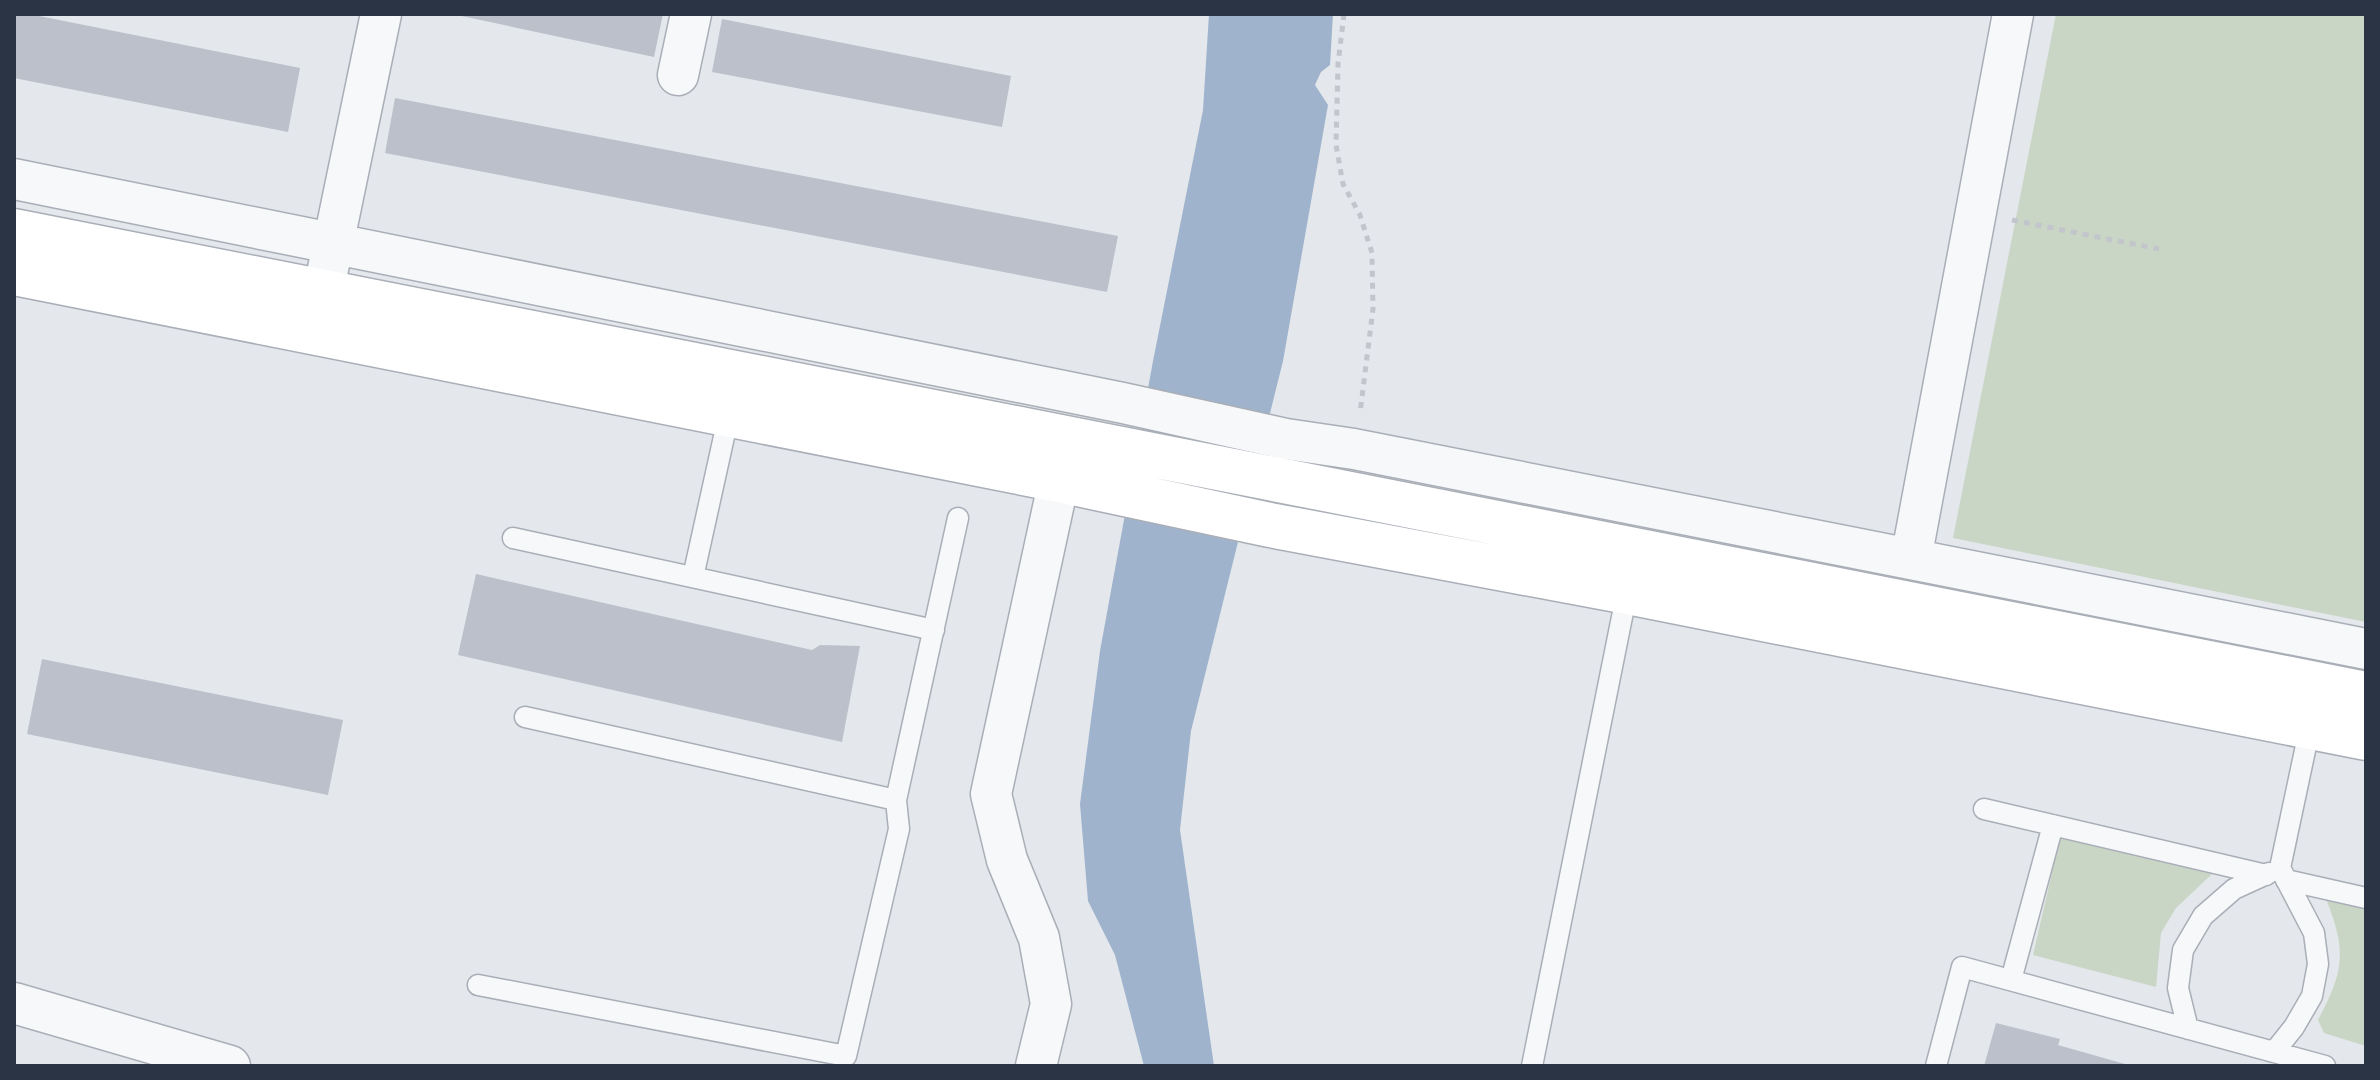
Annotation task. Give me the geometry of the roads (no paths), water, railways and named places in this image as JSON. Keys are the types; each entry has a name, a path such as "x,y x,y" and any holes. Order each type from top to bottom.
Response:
{"main road":[{"path":"14,231 1113,447 1284,460 2366,694"},
{"path":"14,273 1059,480 1270,525 2366,738"}],"street":[{"path":"323,292 381,14"},
{"path":"678,75 691,14"},
{"path":"1911,559 2013,14"},
{"path":"14,179 1123,403 1284,460 1354,449 2366,649"},
{"path":"1036,1066 1051,1004 1039,938 1007,860 991,794 1059,480"},
{"path":"14,1003 230,1066"}],"lane":[{"path":"693,577 729,414"},
{"path":"478,985 846,1056 899,829 896,800 958,518"},
{"path":"513,538 934,630"},
{"path":"1532,1066 1627,592"},
{"path":"525,717 896,800"},
{"path":"2274,1052 2294,1027 2312,996 2318,964 2314,933 2278,874 2310,727"},
{"path":"1984,809 2278,874 2366,898"},
{"path":"2011,980 2053,825"},
{"path":"2188,1029 2178,988 2183,950 2203,916 2234,889 2278,874"},
{"path":"1936,1066 1962,967 2325,1066"}],"water":[{"path":"1209,14 1333,14 1330,65 1321,72 1315,85 1328,105 1283,361 1191,731 1180,830 1214,1066 1144,1066 1115,955 1088,901 1080,804 1100,651 1203,110"}]}
